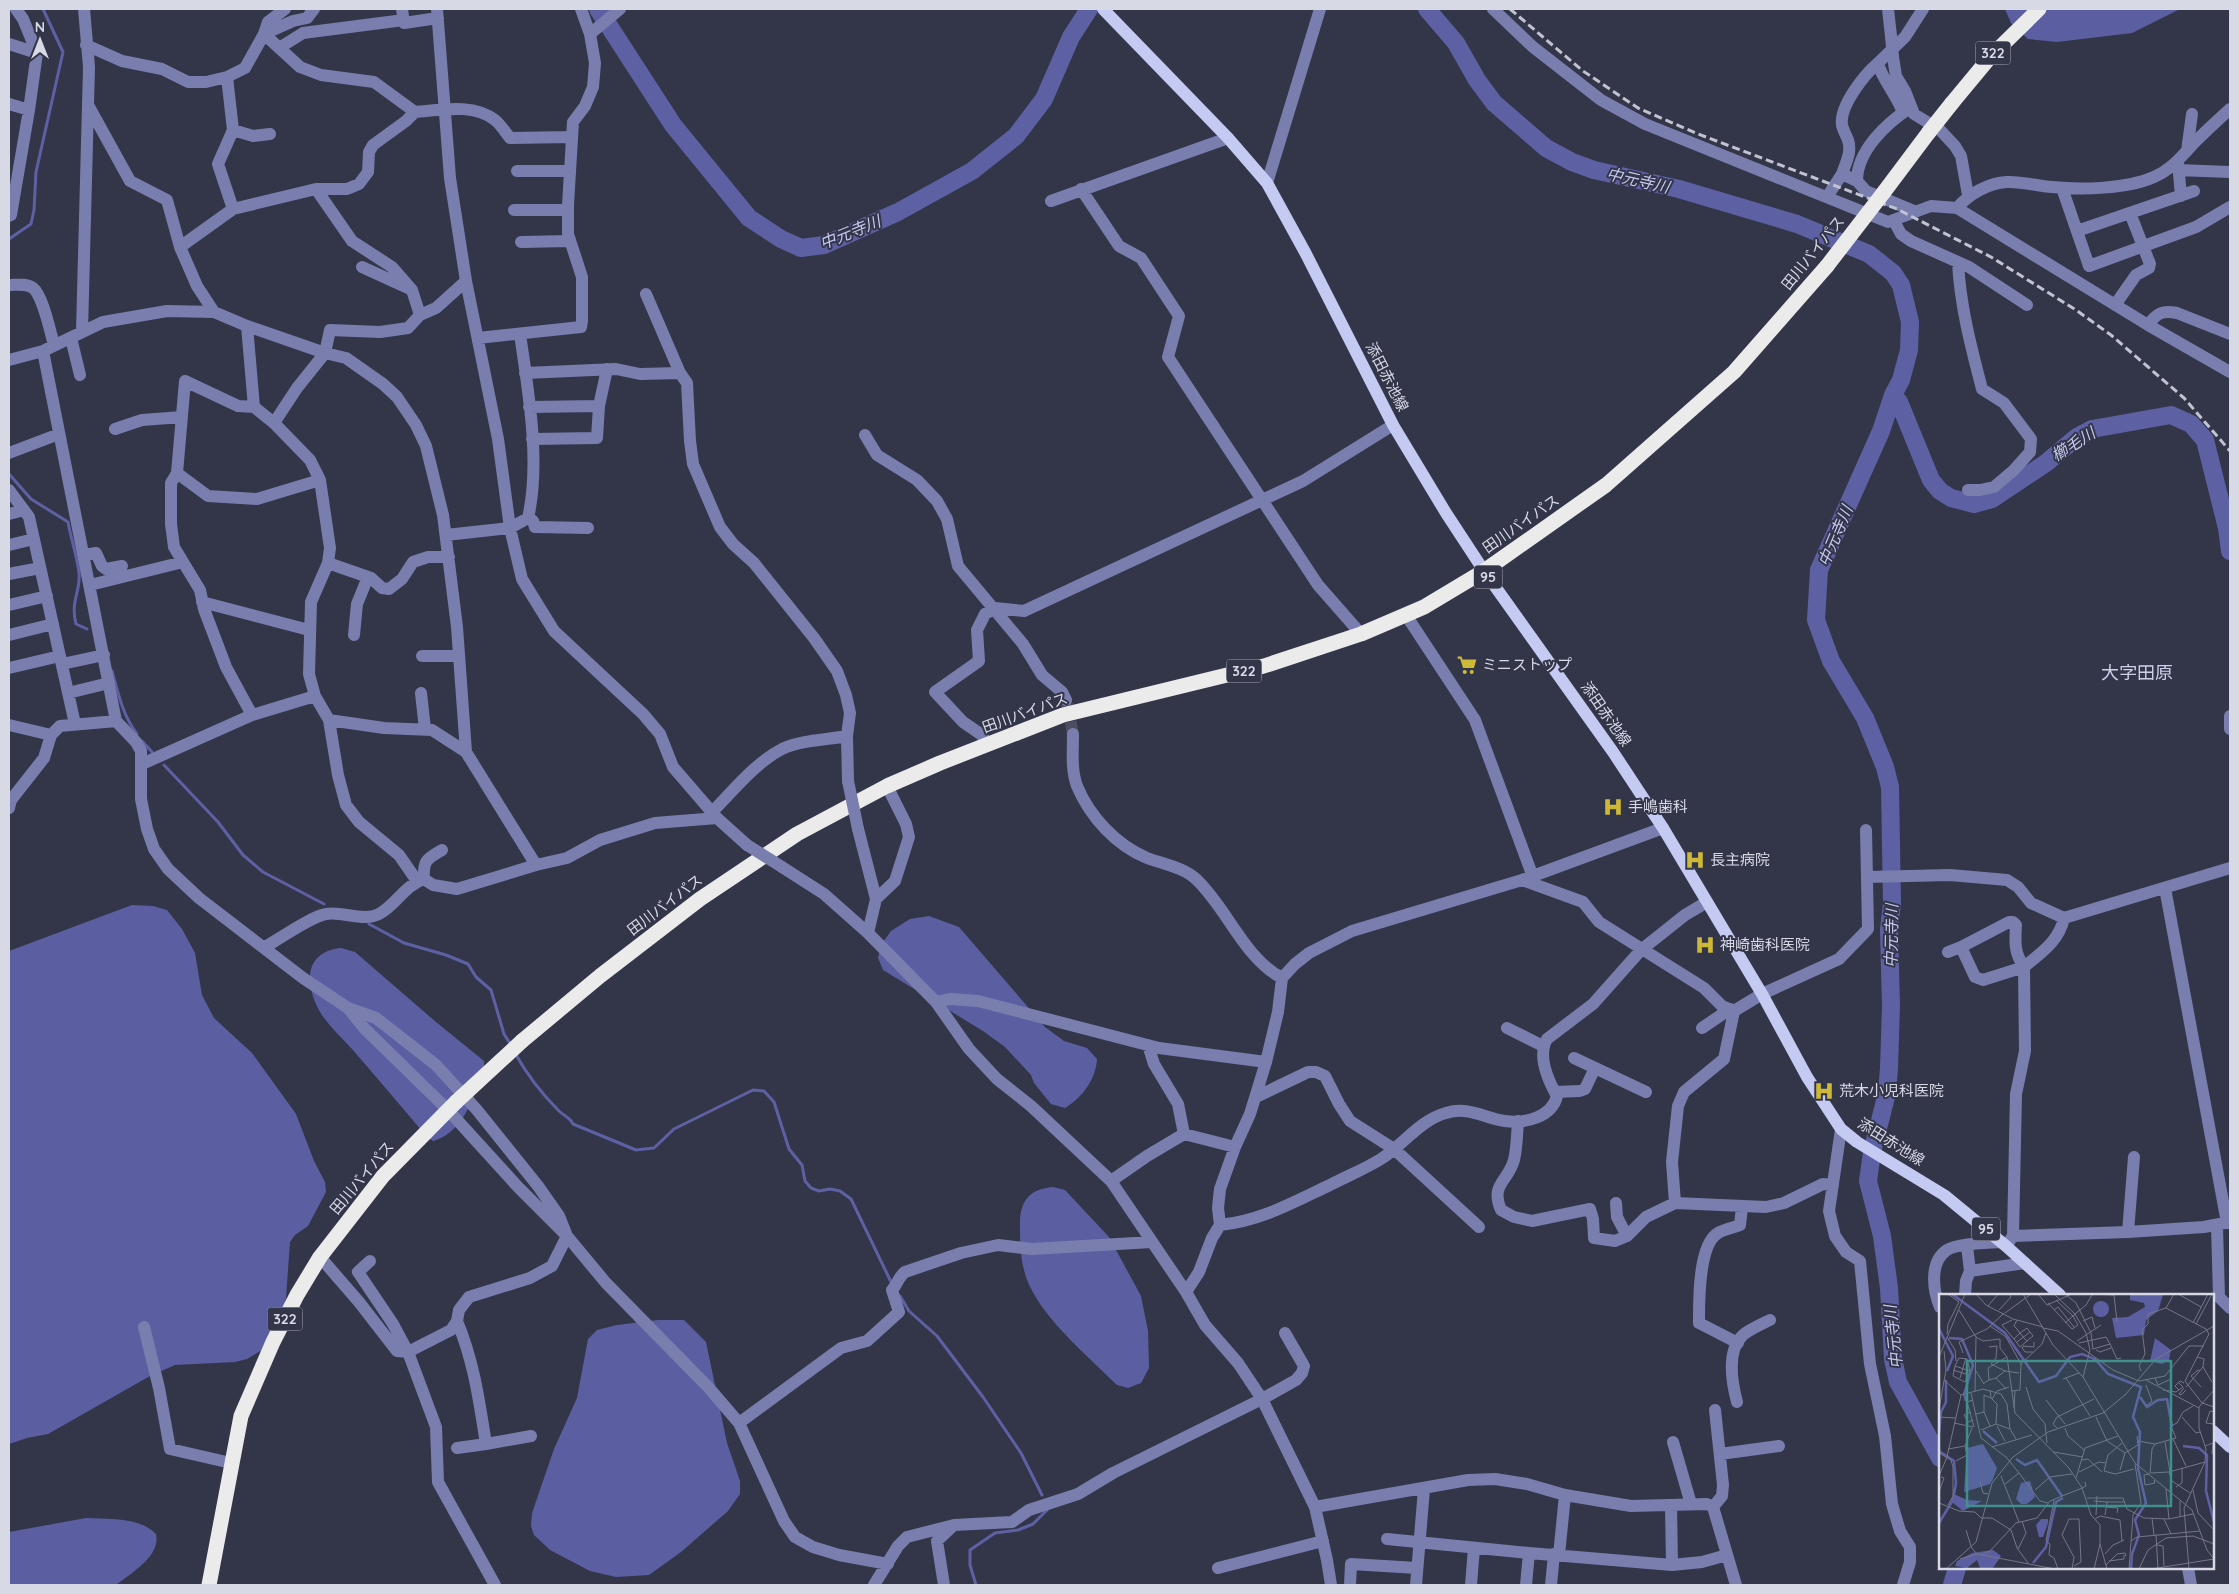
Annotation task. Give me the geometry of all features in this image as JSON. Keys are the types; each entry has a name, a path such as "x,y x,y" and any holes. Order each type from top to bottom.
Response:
{"highway":[{"name":"田川バイパス","path":"208,1585 241,1416 273,1342 297,1294 320,1257 383,1176 452,1106 522,1041 600,976 700,899 797,834 887,786 1063,715 1264,666 1361,634 1424,607 1484,571 1606,486 1734,372 1827,266 1929,132 1991,56 2039,9"}],"main road":[{"name":"添田赤池線","path":"1102,9 1228,138 1267,182 1393,425 1446,513 1484,571 1602,736 1663,828 1762,994 1806,1077 1841,1129 1857,1142 1906,1170 1944,1195 2006,1241 2054,1293"},
{"path":"2214,1432 2230,1447"}],"street":[{"path":"9,216 12,215 14,159 28,110 37,53 23,19 16,9"},
{"path":"82,331 89,67 84,9"},
{"path":"86,45 122,61 162,69 188,82 206,82 227,77 245,68 264,34 268,22 285,9"},
{"path":"264,34 293,21 307,18 314,9"},
{"path":"478,338 581,327 582,277 568,234 571,137 573,122 585,106 593,87 595,63 594,31 581,9"},
{"path":"594,31 620,9"},
{"path":"1267,182 1320,9"},
{"path":"1493,9 1533,47 1601,100 1645,124 1880,220 1894,221 1914,211 1931,206 1957,208 2148,325 2230,372"},
{"path":"1888,9 1896,76 1907,110"},
{"path":"1827,197 1842,174 1850,153 1849,142 1842,125 1844,110 1866,73 1904,37 1918,12"},
{"path":"279,48 303,34 319,30 403,14 404,23 437,13 450,178 466,281 498,439 510,528 522,579 554,631 643,714 660,734 673,767 714,815 747,845 824,894 868,933 936,1002 969,1049 996,1079 1031,1106 1110,1181 1186,1292 1205,1325 1238,1363 1262,1399 1315,1507 1330,1585"},
{"path":"264,34 300,67 320,76 374,82 415,112 468,109 486,115 497,122 510,138 571,137"},
{"path":"9,44 37,53"},
{"path":"1878,63 1880,70 1907,110 1940,130 1955,146 1961,156 1968,196"},
{"path":"227,77 233,130 218,164 233,209"},
{"path":"9,104 28,110"},
{"path":"88,105 130,181 167,200 180,247 197,286 214,312"},
{"path":"2181,196 2178,166 2187,151 2230,109"},
{"path":"1858,181 1857,171 1865,154 1879,134 1907,110"},
{"path":"180,247 233,209 316,189 347,189 359,184 368,172 369,152 373,145 406,122 415,112"},
{"path":"2187,151 2192,114"},
{"path":"233,130 254,136 270,134"},
{"path":"1051,201 1228,138"},
{"path":"1957,208 1968,196 1996,184 2008,182 2062,188 2130,184 2154,178 2178,166 2230,172"},
{"path":"517,171 570,170"},
{"path":"1842,174 1858,181 1866,191 1914,211"},
{"path":"2062,188 2089,266 2087,274 2092,291"},
{"path":"316,189 352,242 392,267 412,290 420,315"},
{"path":"1081,189 1119,246 1141,258 1179,316 1168,357 1318,585 1361,634"},
{"path":"2077,231 2194,191"},
{"path":"2089,266 2143,248 2196,227 2230,207"},
{"path":"514,210 568,210"},
{"path":"2115,305 2136,275 2149,268 2150,264 2130,213"},
{"path":"1894,221 1901,234 1911,241 1969,267 2027,305"},
{"path":"521,242 570,241"},
{"path":"1958,262 1959,288 1967,331 1982,389 2004,403 2031,439 2030,452 2014,470 1994,487 1968,490"},
{"path":"362,267 412,290"},
{"path":"274,423 297,388 325,353 330,330 380,332 408,328 420,315 436,308 466,281"},
{"path":"9,285 32,287 38,294 54,345"},
{"path":"646,294 680,373 688,383 690,442 694,464 720,527 733,544 754,563 814,638 837,671 846,695 850,713 847,736 848,780 876,899 868,933"},
{"path":"9,360 43,351 103,322 168,311 214,312 325,353 346,358 364,369 397,397 407,410 426,446 446,535 465,712 466,752"},
{"path":"2148,325 2155,315 2168,311 2230,334"},
{"path":"248,326 254,407"},
{"path":"446,535 510,528 528,518 533,498 532,439 520,334"},
{"path":"71,338 80,375"},
{"path":"43,351 116,721 136,742 141,751 141,799 147,829 154,849 168,869 199,898 303,978 348,1008 376,1018 436,1065 477,1110 538,1186 559,1216 567,1236 552,1266 530,1278 469,1297 460,1310 457,1322 451,1330 408,1352 397,1351 359,1302 320,1257"},
{"path":"525,373 608,369 640,374 680,373"},
{"path":"532,439 597,438 599,406 608,369"},
{"path":"252,715 226,667 202,602 200,590 174,547 171,524 171,483 177,473 185,381 238,406 254,407 274,423 310,460 320,480 330,548 328,563 311,602 309,674 314,696 329,720 338,775 346,805 359,822 399,855 421,881 433,886 457,889 536,865 567,858 600,840 655,822 714,815 768,757 801,743 847,736"},
{"path":"529,407 599,406"},
{"path":"115,429 142,420 182,417"},
{"path":"987,745 982,735 963,722 935,692 979,661 977,630 985,614 995,608 1024,611 1303,481 1393,425"},
{"path":"9,452 59,434"},
{"path":"865,435 877,455 917,480 937,500 947,520 958,566 995,608 1023,644 1042,675 1062,692 1066,700"},
{"path":"177,473 208,496 257,499 320,480"},
{"path":"9,490 29,517 75,724"},
{"path":"9,514 24,510"},
{"path":"528,518 533,521 535,527 588,528"},
{"path":"9,545 34,539"},
{"path":"84,555 96,553 102,566 106,569 122,566"},
{"path":"328,563 368,577 382,588 390,589 402,579 413,562 428,558 449,557"},
{"path":"90,585 184,562"},
{"path":"9,574 40,568"},
{"path":"354,635 357,604 368,577"},
{"path":"9,605 47,596"},
{"path":"202,602 310,630"},
{"path":"1406,614 1475,720 1528,879 1583,902 1599,922 1704,988 1722,1006 1732,1010"},
{"path":"9,635 53,624"},
{"path":"9,668 104,655"},
{"path":"422,656 459,656"},
{"path":"68,693 109,683"},
{"path":"421,693 425,729"},
{"path":"142,764 252,715 314,696"},
{"path":"329,720 384,728 432,730 466,752 536,865"},
{"path":"9,808 11,800 44,758 51,735 60,726 116,721"},
{"path":"9,725 51,735"},
{"path":"1073,734 1073,768 1077,786 1104,828 1118,842 1145,857 1184,870 1196,878 1231,922 1252,953 1268,971 1282,978"},
{"path":"876,899 895,881 909,838 906,824 887,786"},
{"path":"1186,1292 1200,1272 1212,1238 1220,1225 1218,1208 1220,1189 1235,1146 1256,1097 1278,1012 1282,978 1295,964 1309,953 1352,931 1528,879 1663,828"},
{"path":"1702,1028 1762,994 1839,959 1868,929 1866,830"},
{"path":"265,947 323,914 335,913 368,917 379,914 421,881 423,867 428,858 442,850"},
{"path":"1867,877 1950,875 2007,880 2018,887 2031,903 2064,918 2230,868"},
{"path":"2165,888 2225,1223 2219,1296 2230,1308"},
{"path":"1220,1225 1243,1222 1277,1211 1358,1171 1394,1149 1422,1125 1446,1112 1476,1112 1505,1121 1518,1121 1535,1118 1549,1112 1555,1105 1557,1096 1543,1062 1543,1046 1547,1039 1593,1004 1641,950 1685,915 1707,902"},
{"path":"1961,947 1975,977 1983,980 2024,967 2048,947 2061,932 2064,918"},
{"path":"1948,952 2009,922 2014,922 2016,925 2015,949 2024,967 2025,1051 2016,1094 2006,1241"},
{"path":"936,1002 950,999 978,1001 1148,1046 1266,1062"},
{"path":"348,1008 365,1029 452,1106 518,1186 567,1236 606,1283 709,1388 739,1423 784,1521 795,1537 813,1547 830,1552 888,1564"},
{"path":"1675,1203 1672,1162 1678,1106 1684,1092 1724,1059 1732,1010"},
{"path":"1506,1028 1543,1046"},
{"path":"1148,1046 1154,1064 1178,1104 1184,1134"},
{"path":"1574,1058 1646,1092"},
{"path":"1555,1092 1585,1089 1595,1068"},
{"path":"1256,1097 1308,1072 1316,1072 1325,1076 1350,1121 1394,1149 1479,1227"},
{"path":"1518,1121 1513,1162 1498,1188 1497,1201 1501,1210 1514,1217 1532,1220 1590,1209 1593,1218 1594,1238 1615,1241 1627,1236 1646,1217 1675,1203 1766,1207 1784,1203 1823,1184 1833,1185"},
{"path":"1841,1129 1833,1185 1829,1199 1829,1211 1835,1236 1846,1252 1860,1260 1870,1364 1885,1436 1892,1504 1900,1531 1910,1547 1910,1562 1903,1585"},
{"path":"1110,1181 1184,1134 1235,1146"},
{"path":"2128,1232 2134,1157"},
{"path":"1616,1203 1617,1217 1627,1236"},
{"path":"1738,1342 1699,1323 1698,1290 1705,1253 1716,1234 1740,1225 1742,1207"},
{"path":"1939,1304 1934,1273 1940,1259 1947,1250 2006,1241 2225,1223"},
{"path":"739,1423 841,1348 867,1341 881,1331 899,1312 894,1287 899,1277 905,1272 961,1253 998,1245 1032,1249 1152,1242"},
{"path":"1965,1294 1966,1281 1970,1271 1967,1246"},
{"path":"370,1261 358,1272 393,1324 408,1352 436,1427 438,1482 496,1585"},
{"path":"1970,1271 2025,1263"},
{"path":"1737,1402 1731,1378 1732,1363 1738,1342 1744,1335 1770,1320"},
{"path":"457,1322 477,1382 486,1444"},
{"path":"144,1327 159,1388 170,1449 231,1463"},
{"path":"874,1585 898,1546 907,1537 954,1525 1012,1522 1029,1510 1078,1494 1114,1473 1262,1399 1302,1373 1304,1366 1285,1333"},
{"path":"1713,1507 1722,1496 1724,1485 1715,1410"},
{"path":"457,1448 532,1436"},
{"path":"1673,1442 1691,1504"},
{"path":"1720,1454 1779,1446"},
{"path":"1315,1507 1468,1480 1495,1479 1527,1484 1565,1495 1631,1506 1707,1504 1713,1507 1736,1585"},
{"path":"1416,1585 1424,1489"},
{"path":"1551,1585 1565,1495"},
{"path":"1671,1505 1672,1566"},
{"path":"944,1585 937,1541 954,1525"},
{"path":"1387,1539 1672,1566 1702,1562 1727,1555"},
{"path":"1218,1568 1323,1541"},
{"path":"1471,1585 1474,1548"},
{"path":"1526,1585 1529,1553"},
{"path":"1350,1585 1351,1564 1417,1568"},
{"path":"2188,1569 2191,1585"}],"shaded area":[{"path":"2005,9 2180,9 2132,33 2057,42 2028,39 2011,23"},
{"path":"132,905 153,906 167,910 182,929 195,953 202,995 214,1018 252,1053 296,1114 314,1161 325,1182 326,1192 308,1226 295,1235 290,1242 286,1298 280,1325 262,1350 247,1359 235,1362 175,1365 150,1376 48,1434 9,1444 9,951"},
{"path":"929,916 959,927 1045,1027 1064,1041 1087,1048 1097,1059 1091,1081 1071,1104 1065,1108 1051,1104 1034,1083 1031,1075 1005,1047 983,1031 883,970 878,958 881,945 891,931 910,919"},
{"path":"341,948 355,952 484,1061 483,1072 468,1110 457,1126 442,1137 433,1141 427,1137 320,1012 312,991 311,971 314,963 320,956"},
{"path":"1053,1187 1065,1190 1109,1237 1141,1296 1148,1331 1149,1368 1141,1383 1128,1388 1117,1385 1063,1332 1038,1301 1029,1286 1022,1258 1020,1221 1022,1207 1033,1193"},
{"path":"658,1320 684,1320 706,1342 727,1443 740,1481 740,1494 728,1511 681,1552 649,1575 616,1577 590,1571 550,1550 534,1535 531,1526 532,1513 554,1449 577,1398 588,1339 597,1330 617,1325"},
{"path":"86,1518 123,1520 141,1524 156,1534 154,1550 144,1563 116,1585 9,1585 9,1532"}],"waterway":[{"path":"9,239 31,224 34,210 36,172 63,52 43,9"},
{"name":"中元寺川","path":"598,9 673,125 749,218 781,239 801,248 824,245 898,212 972,171 1016,136 1044,99 1071,37 1089,9"},
{"name":"中元寺川","path":"1427,9 1456,43 1477,80 1494,103 1546,148 1572,162 1594,170 1679,189 1797,224 1869,254 1893,273 1901,285 1910,322 1909,350 1901,380 1893,395 1881,431 1819,570 1816,620 1831,661 1865,718 1885,767 1890,787 1892,904 1889,929 1891,1006 1889,1068 1887,1093 1872,1152 1868,1181 1882,1236 1889,1288 1893,1359 1898,1382 1939,1456"},
{"name":"櫛毛川","path":"1893,395 1899,402 1931,480 1940,491 1951,498 1974,504 1992,499 2046,463 2077,437 2092,429 2171,415 2191,424 2205,440 2227,528 2230,551"},
{"path":"9,474 31,499 68,522 79,573 74,616 76,624 87,629"},
{"path":"112,671 125,712 137,734"},
{"path":"142,741 152,752"},
{"path":"164,765 218,822 243,855 263,872 324,904"},
{"path":"369,924 404,943 446,955 468,964 476,977 491,990 504,1034 511,1045"},
{"path":"515,1053 541,1090 573,1124 636,1150 654,1148 674,1129 753,1090 764,1091 774,1102 789,1149 802,1165 805,1181 811,1188 819,1191 830,1189 840,1191 851,1199 892,1284"},
{"path":"900,1296 909,1311 937,1336 983,1397 1021,1453 1042,1495"},
{"path":"976,1585 970,1565 970,1550 995,1533 1018,1530 1033,1524 1047,1510"},
{"name":"中元寺川","path":"1952,1585 1957,1569"}],"tunnel":[{"path":"1067,704 1073,734"}],"railway":[{"path":"1510,9 1583,71 1638,108 1698,134 1897,209 1991,257 2076,310 2111,335 2184,398 2230,451"}],"place":[{"name":"ミニストップ","path":"1467,665"},
{"name":"手嶋歯科","path":"1613,807"},
{"name":"長主病院","path":"1695,860"},
{"name":"神崎歯科医院","path":"1705,945"},
{"name":"荒木小児科医院","path":"1824,1091"}],"district":[{"name":"大字田原","path":"2137,673"}]}
